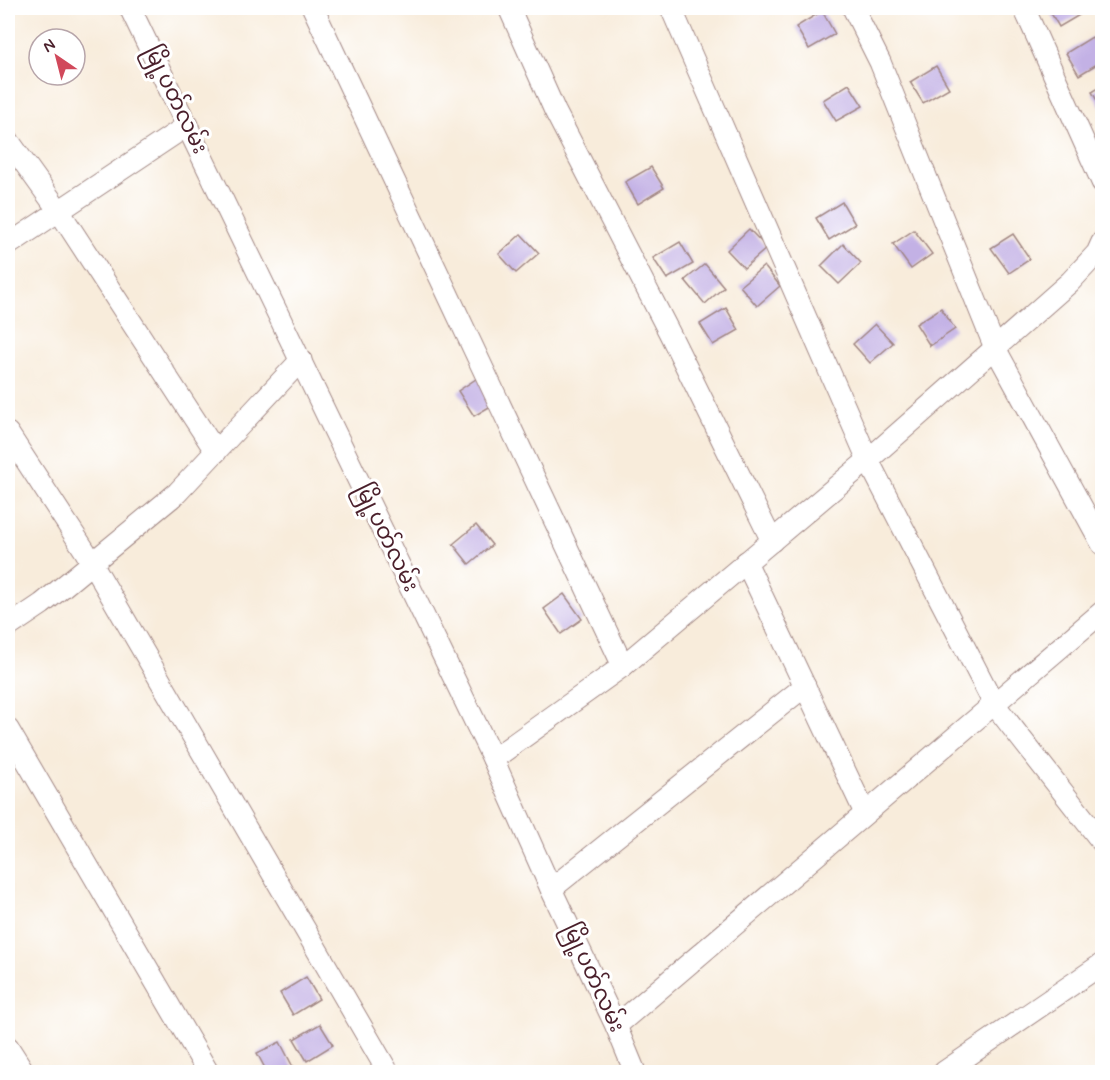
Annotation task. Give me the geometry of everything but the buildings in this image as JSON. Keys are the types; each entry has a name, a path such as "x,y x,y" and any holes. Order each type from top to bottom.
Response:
{"street":[{"name":"မြို့ပတ်လမ်း","path":"130,8 493,759 550,889 616,1026 635,1072"},
{"path":"313,8 623,666"},
{"path":"509,8 555,111 669,332 771,542"},
{"path":"671,8 868,460 994,704 1102,843"},
{"path":"853,8 880,62 995,348 1102,544"},
{"path":"1024,8 1102,182"},
{"path":"8,245 188,125"},
{"path":"8,140 58,211 216,452"},
{"path":"493,759 623,666 868,460 1070,282 1097,253 1102,242"},
{"path":"8,627 42,604 177,493 301,360"},
{"path":"8,433 92,563 388,1072"},
{"path":"746,562 865,813"},
{"path":"616,1026 1102,612"},
{"path":"550,889 805,686"},
{"path":"8,729 208,1072"},
{"path":"944,1072 1102,964"}]}
